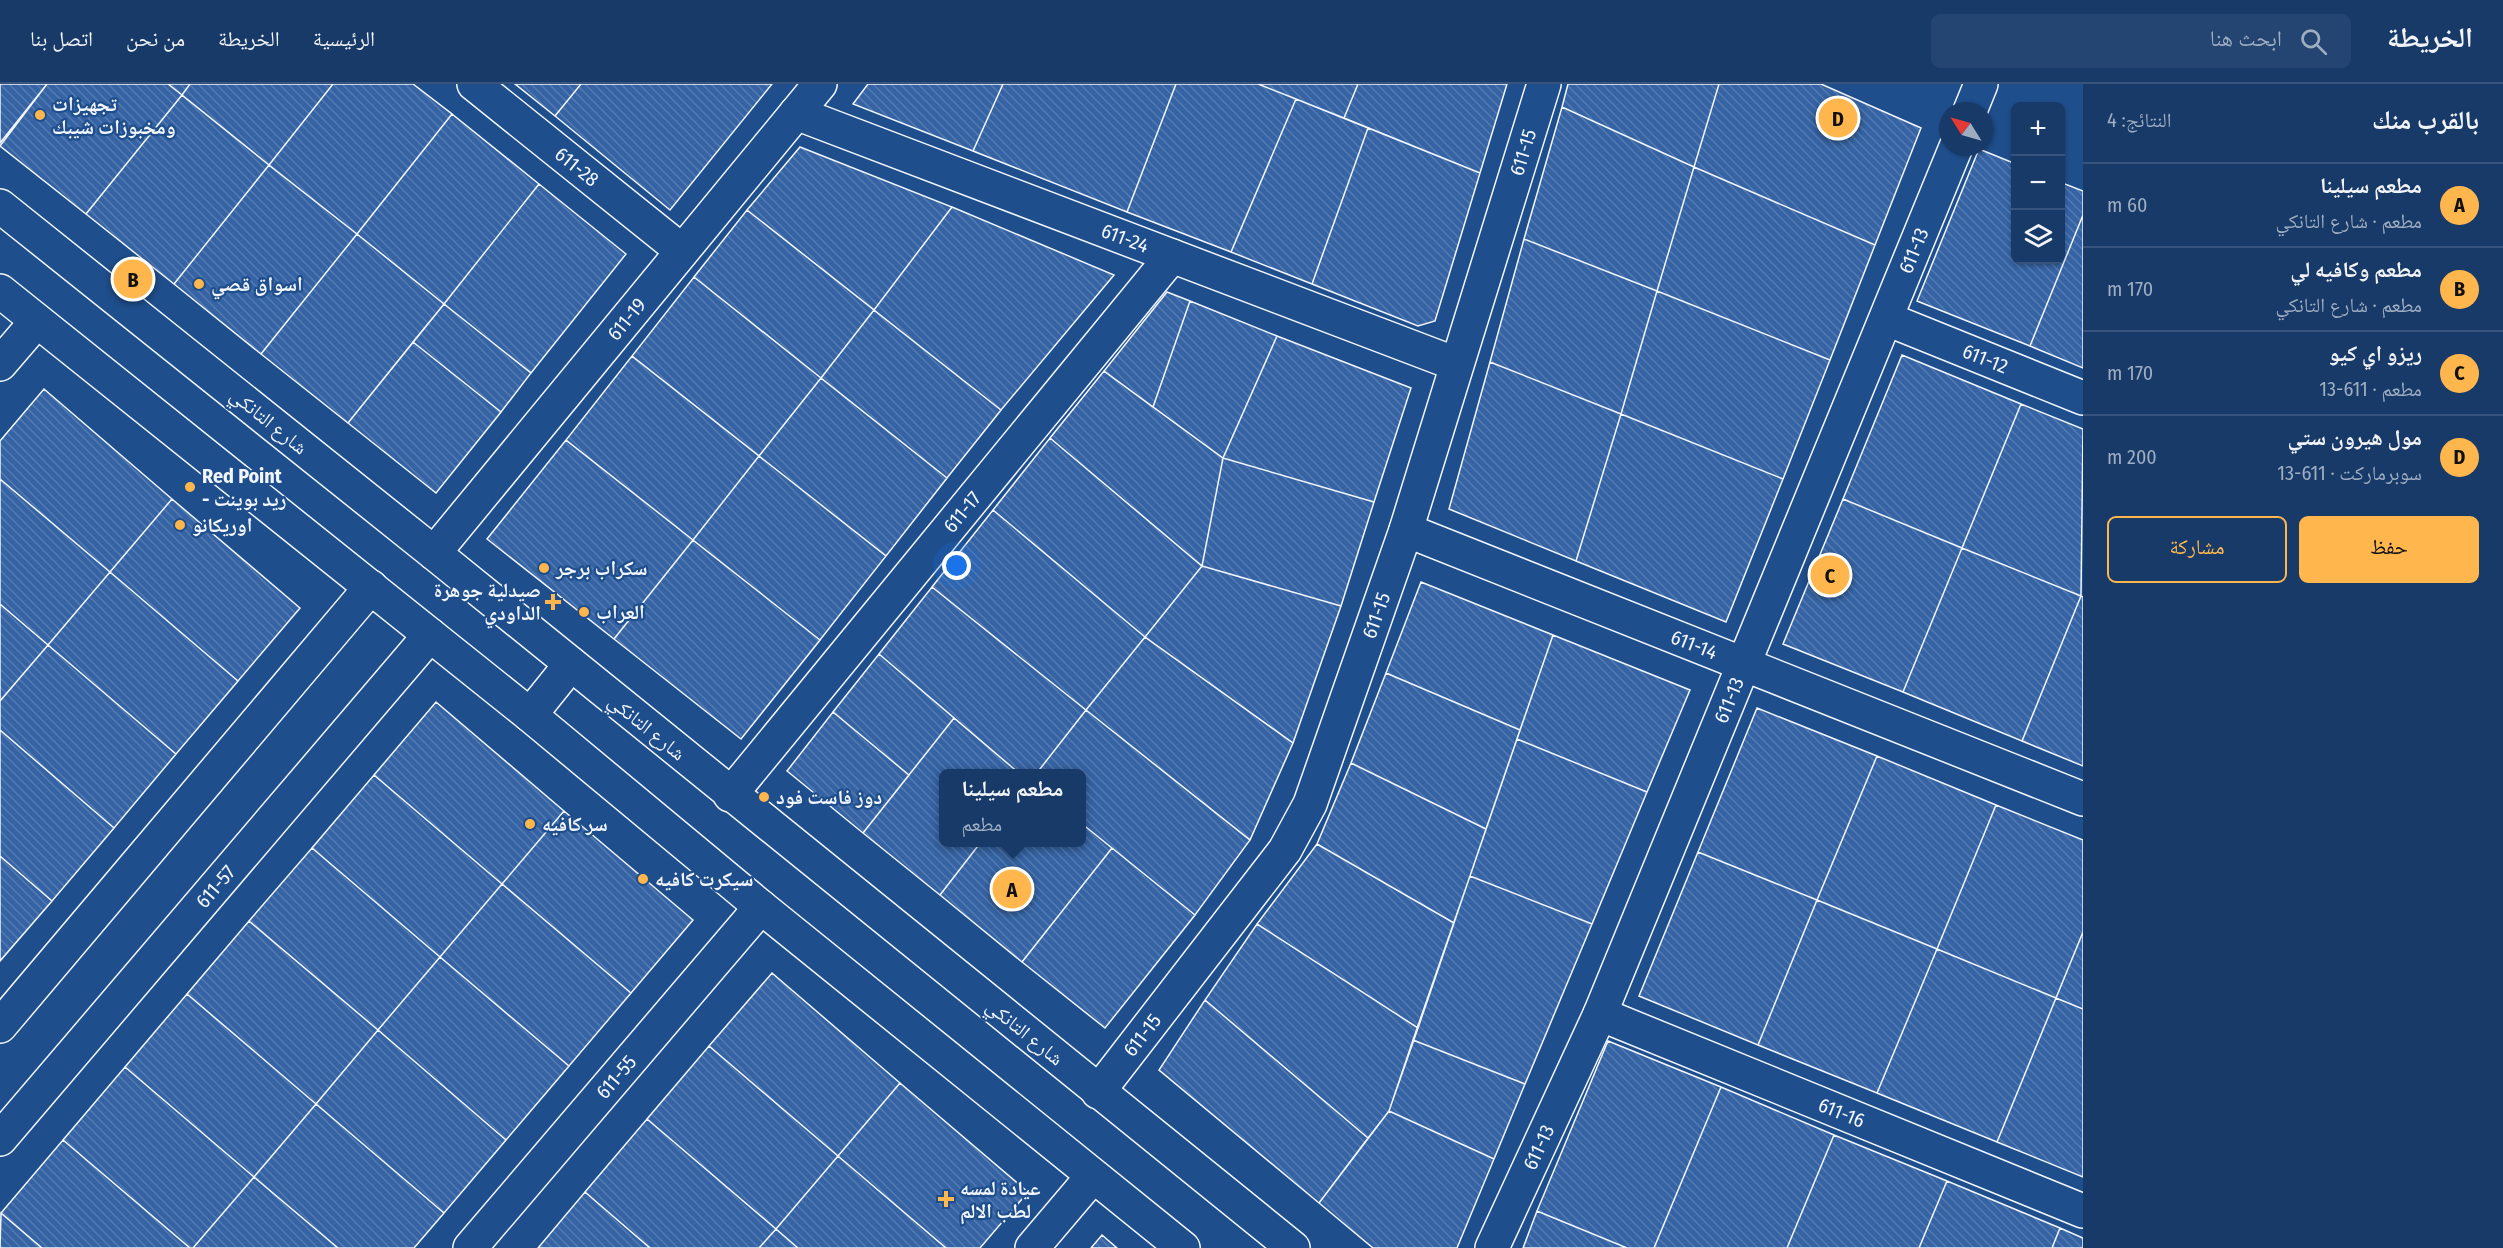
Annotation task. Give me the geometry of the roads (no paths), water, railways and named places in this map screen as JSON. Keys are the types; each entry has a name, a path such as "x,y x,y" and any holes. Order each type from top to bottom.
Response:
{"street":[{"name":"611-28","path":"474,84 681,250"},
{"name":"611-19","path":"434,554 681,250 820,84"},
{"name":"611-15","path":"1098,1092 1285,850 1305,813 1406,530 1544,84"},
{"path":"1974,102 1981,84"},
{"name":"611-24","path":"796,113 1456,364"},
{"name":"611-13","path":"1492,1248 1600,1014 1952,156"},
{"name":"شارع التانكي","path":"0,206 1293,1248"},
{"name":"611-17","path":"730,795 1172,256"},
{"path":"0,291 531,715 761,907 1183,1248"},
{"name":"611-12","path":"1887,319 2083,398"},
{"path":"0,364 37,321"},
{"name":"611-14","path":"1406,530 2083,799"},
{"path":"0,1026 371,587"},
{"name":"611-57","path":"0,1139 430,635"},
{"path":"531,715 570,664"},
{"name":"611-55","path":"470,1248 761,907"},
{"name":"611-16","path":"1600,1014 2083,1211"},
{"path":"1032,1248 1093,1176"}],"place":[{"name":"تجهيزات ومخبوزات شيبك","path":"40,115"},
{"name":"مول هيرون ستي","path":"1838,118"},
{"name":"مطعم وكافيه لي","path":"133,279"},
{"name":"اسواق قصي","path":"199,284"},
{"name":"Red Point - ريد بوينت","path":"190,487"},
{"name":"اوريكانو","path":"180,525"},
{"name":"سكراب برجر","path":"544,568"},
{"name":"ريزو اي كيو","path":"1830,575"},
{"name":"صيدلية جوهرة الداودي","path":"553,602"},
{"name":"العراب","path":"584,612"},
{"name":"دوز فاست فود","path":"764,797"},
{"name":"سر كافيه","path":"530,824"},
{"name":"سيكرت كافيه","path":"643,879"},
{"name":"مطعم سيلينا","path":"1012,889"},
{"name":"عيادة لمسه لطب الالم","path":"946,1199"}]}
